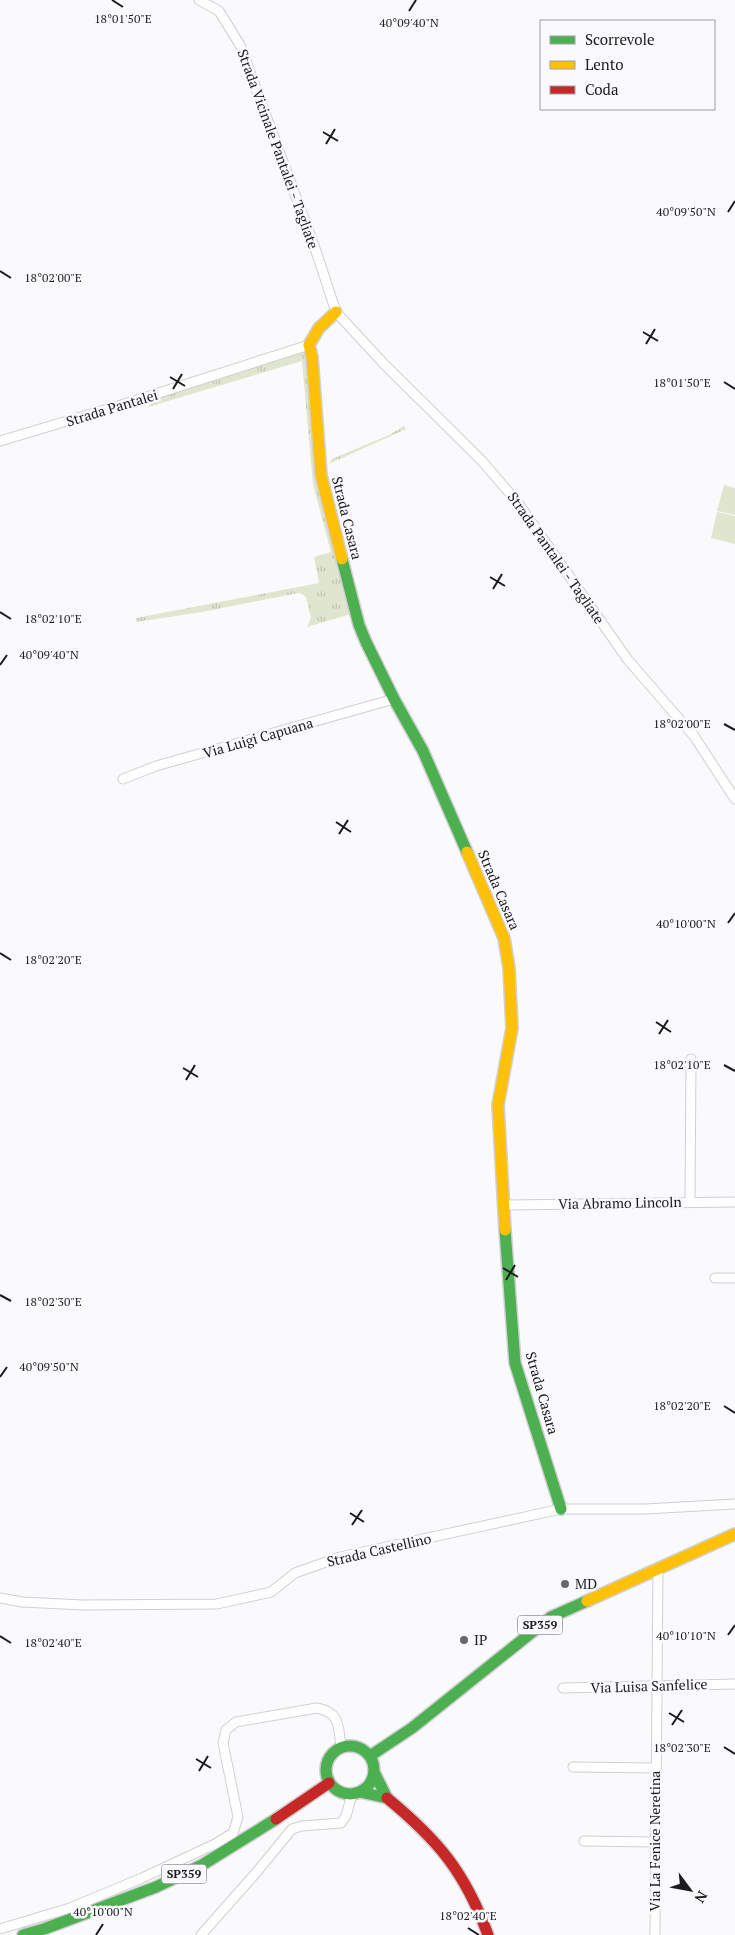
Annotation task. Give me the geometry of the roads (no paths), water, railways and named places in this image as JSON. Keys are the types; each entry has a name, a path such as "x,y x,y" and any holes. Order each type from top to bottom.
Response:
{"street":[{"name":"Strada Vicinale Pantalei - Tagliate","path":"199,0 219,11 240,45 336,312"},
{"path":"309,345 319,328 336,312"},
{"name":"Strada Pantalei - Tagliate","path":"336,312 482,461 518,503 628,660 694,736 735,799"},
{"name":"Strada Pantalei","path":"0,441 121,406 309,345"},
{"name":"Strada Casara","path":"309,345 312,357 321,475 354,610 366,642 394,699 423,751 504,938 512,1004 511,1035 498,1105 515,1363 561,1509"},
{"name":"Via Luigi Capuana","path":"123,779 156,766 394,699"},
{"path":"690,1202 691,1058"},
{"name":"Via Abramo Lincoln","path":"505,1205 735,1202"},
{"path":"715,1278 735,1278"},
{"name":"Strada Castellino","path":"0,1598 22,1602 83,1605 217,1604 271,1592 295,1573 340,1557 561,1509 645,1509 735,1504"},
{"name":"SP359","path":"370,1756 412,1728 502,1654 551,1617 735,1534"},
{"name":"Via La Fenice Neretina","path":"655,1935 658,1568"},
{"name":"Via Luisa Sanfelice","path":"563,1688 735,1684"},
{"path":"0,1929 70,1908 142,1878 215,1844 232,1833 238,1817 223,1742 226,1730 236,1722 317,1708 329,1711 337,1718 341,1747"},
{"path":"201,1935 292,1829 302,1826 341,1823 356,1793 367,1787 372,1780 374,1764 370,1756 357,1747 341,1747 335,1751 327,1762 326,1769 329,1783 339,1792 356,1793 387,1798"},
{"path":"573,1767 656,1768"},
{"path":"374,1772 387,1798 434,1838 459,1870 480,1912 488,1935"},
{"name":"SP359","path":"23,1935 44,1929 146,1890 202,1865 265,1827 329,1783"},
{"path":"584,1841 655,1842"}],"place":[{"name":"MD","path":"565,1584"},
{"name":"IP","path":"464,1640"}]}
